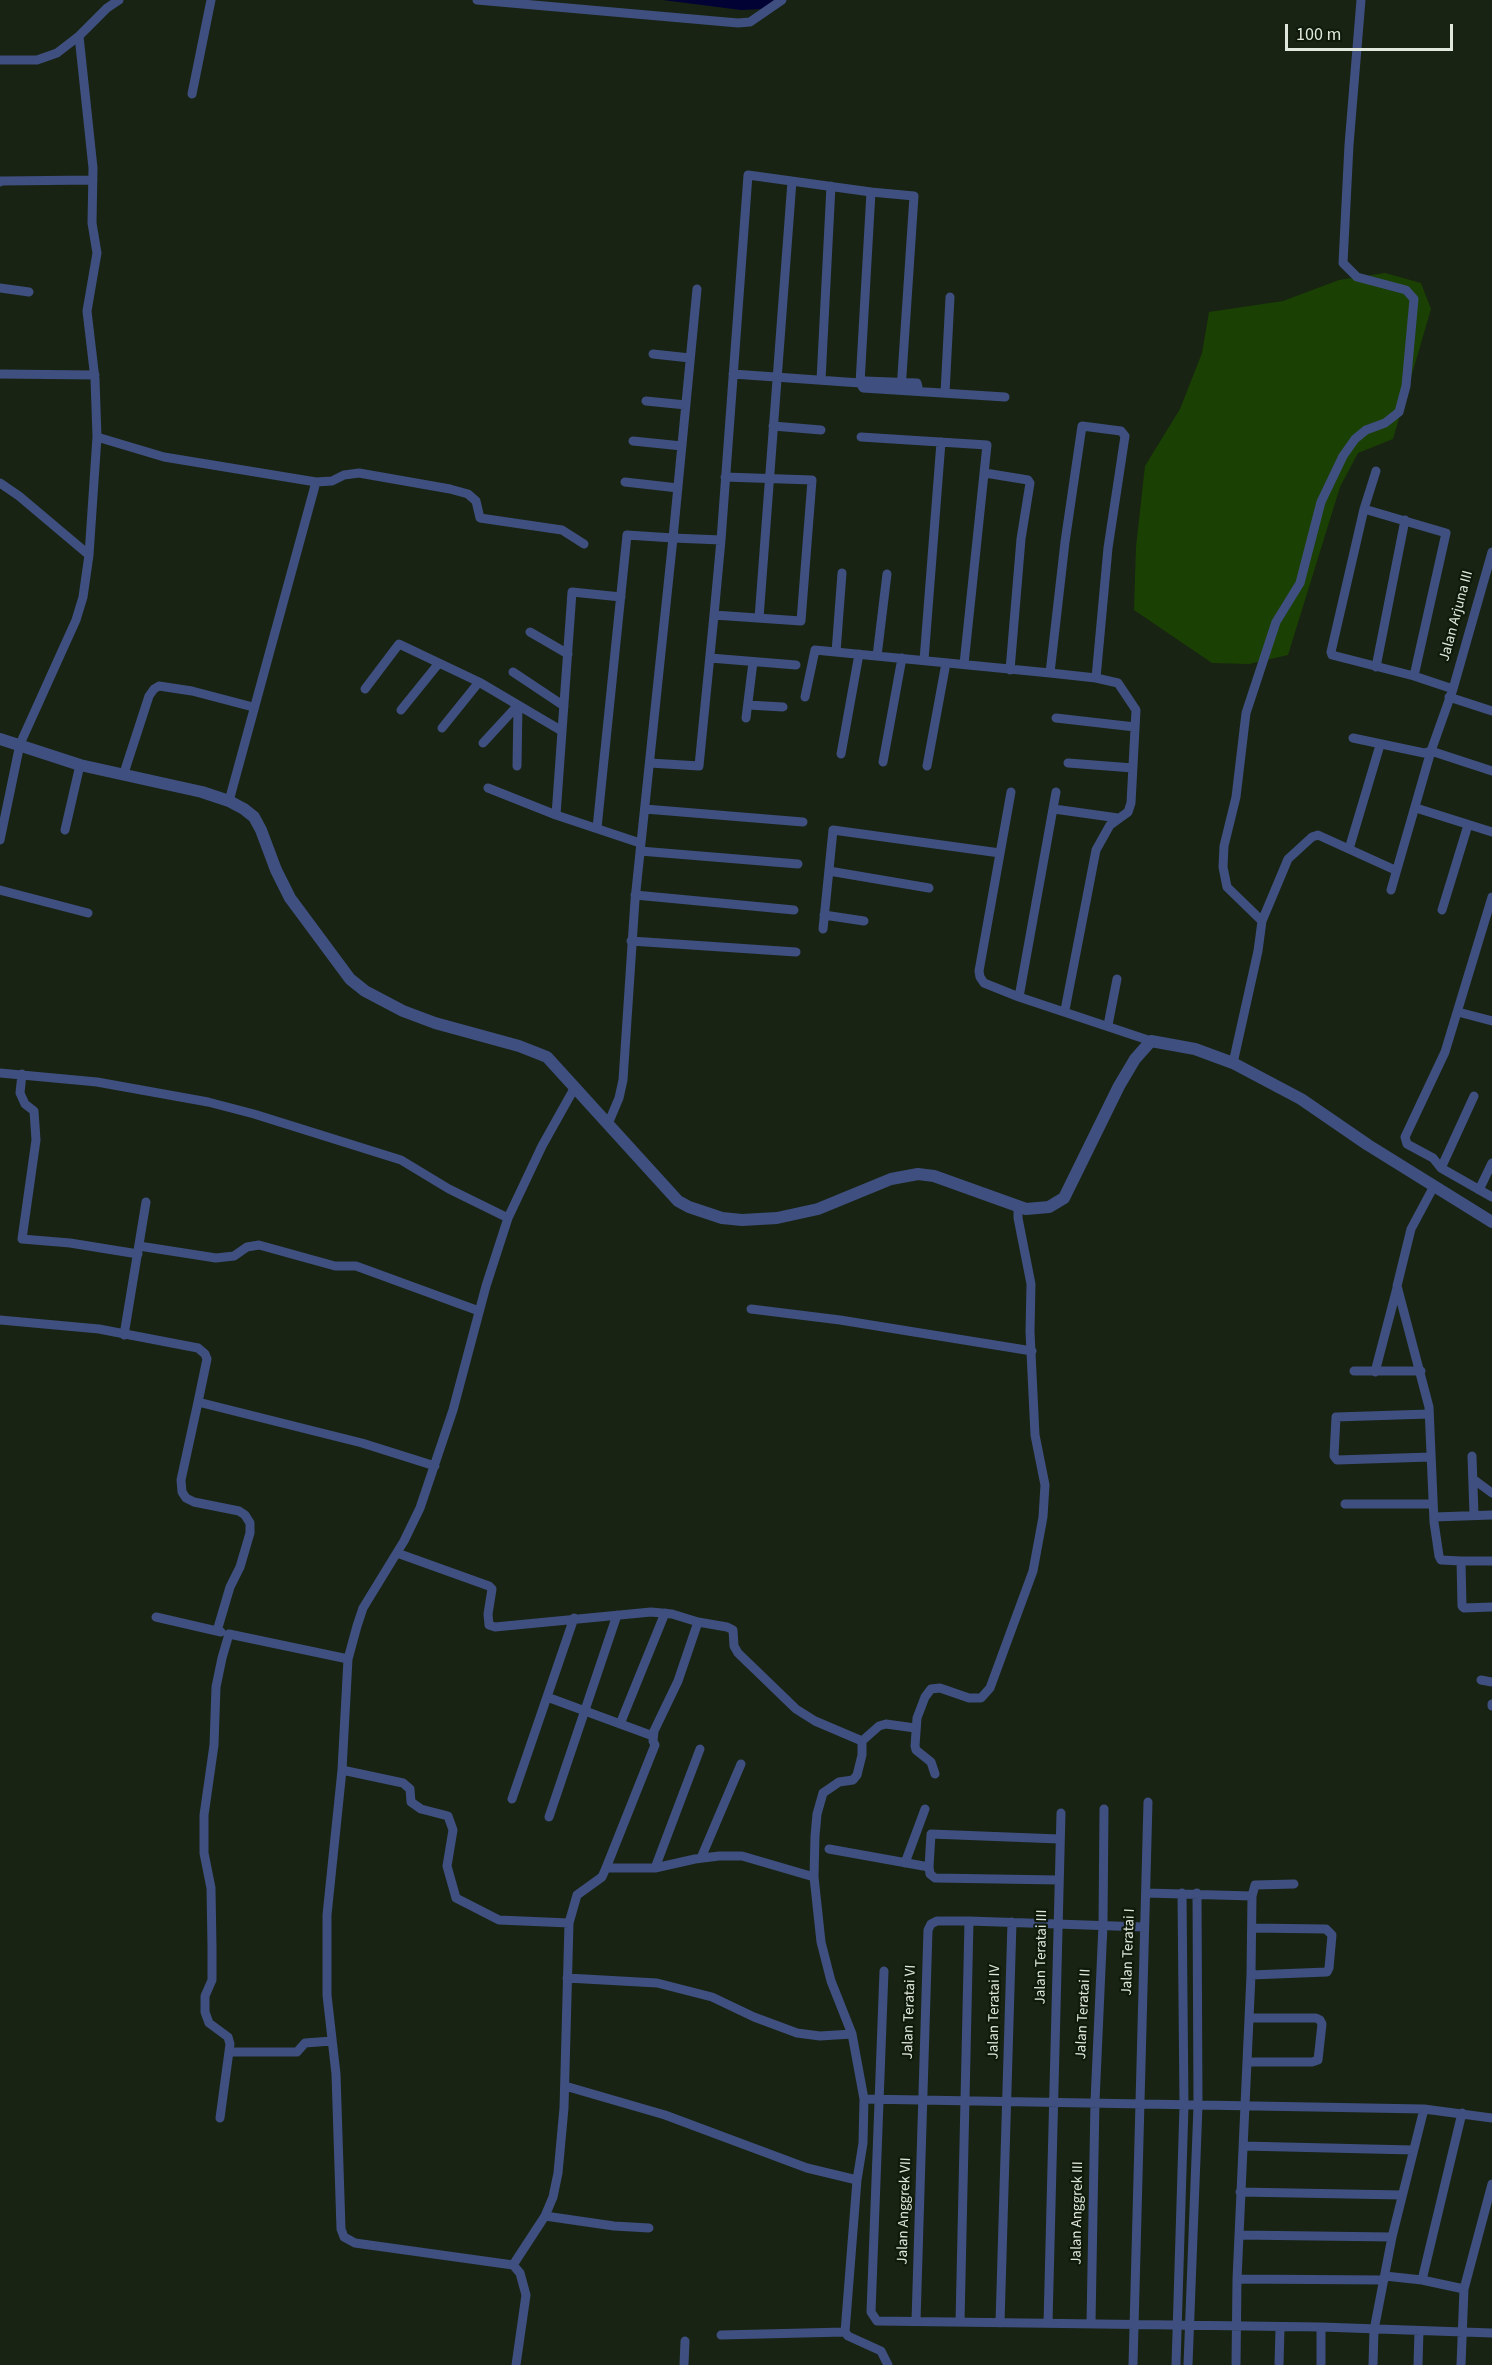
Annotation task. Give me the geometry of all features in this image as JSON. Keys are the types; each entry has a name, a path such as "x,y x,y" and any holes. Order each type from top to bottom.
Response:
{"street":[{"path":"0,60 25,61 46,58 57,53 79,36 106,8 119,0"},
{"path":"192,94 211,0"},
{"path":"477,0 738,23 750,22 782,0"},
{"path":"1262,921 1227,887 1223,867 1224,846 1236,797 1246,713 1276,622 1300,583 1321,502 1343,456 1355,439 1366,430 1385,423 1399,412 1404,399 1407,376 1414,299 1406,290 1357,277 1343,264 1349,145 1361,0"},
{"path":"0,840 20,744 76,620 83,597 89,555 97,437 95,375 87,311 97,253 92,224 93,180 79,36"},
{"path":"650,763 699,766 721,540 748,176 914,196 901,386"},
{"path":"0,182 93,180"},
{"path":"759,618 792,181"},
{"path":"821,380 831,186"},
{"path":"860,383 871,192"},
{"path":"0,288 29,292"},
{"path":"608,1124 619,1098 623,1080 635,895 674,538 697,289"},
{"path":"945,393 950,297"},
{"path":"653,354 690,358"},
{"path":"0,374 95,375"},
{"path":"733,374 860,383 865,381 901,386 917,383 919,391 1005,397"},
{"path":"646,400 686,405"},
{"path":"773,426 821,430"},
{"path":"1050,673 1065,542 1082,426 1121,431 1125,436 1108,548 1096,678"},
{"path":"97,437 164,457 316,482 332,481 344,475 359,473 450,489 468,494 476,501 480,518 562,530 584,544"},
{"path":"861,437 987,445 964,664"},
{"path":"633,441 682,446"},
{"path":"924,660 941,442"},
{"path":"1376,471 1364,509 1331,652 1332,656 1414,676 1492,711"},
{"path":"985,473 1028,480 1030,483 1021,539 1010,670"},
{"path":"714,615 801,621 812,480 725,477"},
{"path":"229,801 316,482"},
{"path":"625,482 678,488"},
{"path":"0,483 19,496 89,555"},
{"path":"1364,509 1446,533 1414,676"},
{"path":"1376,667 1405,520"},
{"path":"597,828 627,535 721,540"},
{"name":"Jalan Arjuna III","path":"1390,890 1492,552"},
{"path":"836,652 842,573"},
{"path":"878,656 887,574"},
{"path":"556,815 572,592 621,597"},
{"path":"530,632 568,654"},
{"path":"364,689 399,644 479,682 562,731"},
{"path":"804,697 815,650 1096,678 1118,683 1136,710 1130,807 1128,812 1110,825 1100,840 1092,862 1065,1010"},
{"path":"841,754 859,654"},
{"path":"710,658 796,665"},
{"path":"883,762 902,658"},
{"path":"746,718 753,662"},
{"path":"401,710 439,663"},
{"path":"927,766 946,663"},
{"path":"513,672 564,706"},
{"path":"442,728 479,682"},
{"path":"124,773 149,696 159,686 184,689 253,707"},
{"path":"483,743 518,705"},
{"path":"517,766 518,705"},
{"path":"748,705 783,707"},
{"path":"1056,718 1135,727"},
{"path":"498,726 518,736"},
{"path":"1353,738 1424,753 1431,751 1492,771"},
{"path":"0,739 80,765 124,773 229,801 254,817 290,898 334,959 350,979 364,991 403,1011 435,1023 547,1056 678,1201 722,1218 742,1220 777,1218 818,1209 891,1179 918,1174 934,1176 1026,1209 1042,1209 1057,1204 1064,1198 1134,1059 1151,1041"},
{"path":"1349,849 1380,745"},
{"path":"1068,763 1133,768"},
{"path":"65,830 80,765"},
{"path":"488,788 556,815 597,828 640,847 798,864"},
{"path":"1011,792 979,970 984,983 1151,1041 1195,1048 1233,1063 1301,1099 1368,1145 1492,1221"},
{"path":"1019,997 1056,792"},
{"path":"645,808 802,822"},
{"path":"1416,808 1492,832"},
{"path":"1054,809 1118,818"},
{"path":"1442,910 1468,825"},
{"path":"823,929 833,830 1000,853"},
{"path":"1233,1063 1262,921 1288,859 1312,837 1318,835 1395,870"},
{"path":"829,871 929,888"},
{"path":"0,890 88,913"},
{"path":"635,895 794,910"},
{"path":"1492,897 1445,1052 1405,1137 1407,1144 1433,1158 1441,1168 1492,1197"},
{"path":"824,915 864,921"},
{"path":"631,940 796,952"},
{"path":"1108,1025 1116,979"},
{"path":"1458,1011 1492,1021"},
{"path":"0,1073 98,1082 208,1102 254,1114 401,1160 449,1189 508,1218"},
{"path":"22,1074 20,1093 25,1104 33,1111 36,1140 22,1239 216,1258 231,1257 247,1246 259,1245 335,1266 356,1266 479,1311"},
{"path":"516,2365 526,2295 520,2273 513,2265 355,2243 344,2237 341,2229 336,2074 327,1995 327,1915 342,1770 348,1659 363,1608 397,1553 420,1508 435,1466 508,1218 542,1146 575,1087"},
{"path":"1441,1168 1474,1096"},
{"path":"1479,1190 1492,1163"},
{"path":"1375,1372 1411,1228 1434,1186"},
{"path":"124,1335 146,1202"},
{"path":"935,1774 931,1762 916,1750 915,1728 925,1697 931,1689 940,1688 969,1698 981,1698 990,1688 1033,1571 1043,1517 1045,1485 1036,1446 1031,1284 1018,1218 1018,1205"},
{"path":"1397,1286 1421,1371 1429,1414 1433,1504 1439,1556 1441,1560 1492,1560"},
{"path":"751,1309 840,1320 1032,1351"},
{"path":"0,1320 99,1329 193,1347 205,1354 207,1359 181,1480 182,1492 186,1498 194,1502 239,1511 250,1523 250,1533 240,1567 227,1594 217,1631"},
{"path":"1354,1371 1421,1371"},
{"path":"198,1402 362,1443 435,1466"},
{"path":"1429,1414 1336,1416 1334,1456 1337,1460 1431,1457"},
{"path":"1472,1456 1474,1515"},
{"path":"1473,1479 1492,1493"},
{"path":"1346,1504 1433,1504"},
{"path":"1434,1517 1492,1515"},
{"path":"397,1553 489,1586 492,1589 487,1618 489,1625 495,1627 574,1618 665,1613 731,1628 738,1653 796,1709 815,1721 862,1741"},
{"path":"1461,1561 1461,1606 1464,1608 1492,1607"},
{"path":"620,1724 665,1613"},
{"path":"549,1817 617,1615"},
{"path":"156,1617 348,1659"},
{"path":"512,1799 574,1618"},
{"path":"513,2265 545,2216 553,2197 558,2173 565,2086 569,1923 577,1895 602,1877 606,1868 655,1745 653,1736 678,1681 698,1622"},
{"path":"220,2118 229,2040 209,2023 204,2001 212,1980 213,1947 211,1888 204,1853 204,1815 214,1745 216,1687 229,1634"},
{"path":"1481,1680 1492,1682"},
{"path":"547,1697 653,1736"},
{"path":"888,2365 881,2351 848,2336 845,2332 857,2180 863,2143 864,2099 852,2034 831,1981 821,1942 814,1877 820,1798 828,1788 839,1782 853,1780 857,1775 862,1755 862,1741 879,1726 886,1724 915,1728"},
{"path":"655,1869 700,1749"},
{"path":"701,1858 741,1764"},
{"path":"342,1770 403,1783 410,1789 411,1802 421,1809 448,1816 453,1830 447,1866 456,1898 499,1920 569,1923"},
{"name":"Jalan Teratai I","path":"1133,2365 1148,1802"},
{"path":"905,1863 925,1809"},
{"name":"Jalan Teratai II","path":"1095,2104 1103,1925 1104,1809"},
{"name":"Jalan Teratai III","path":"1048,2323 1061,1813"},
{"path":"917,1833 1059,1839"},
{"path":"930,1834 928,1867 930,1874 935,1878 1058,1880"},
{"path":"829,1849 928,1867"},
{"path":"606,1868 655,1869 701,1858 742,1856 814,1877"},
{"path":"1236,2365 1237,2279 1251,1975 1252,1896 1254,1885 1294,1884"},
{"path":"1147,1893 1252,1896"},
{"path":"1176,2365 1184,2106 1182,1893"},
{"path":"1188,2365 1198,2106 1197,1893"},
{"name":"Jalan Teratai VI","path":"923,2101 928,1930 931,1924 938,1921 969,1921"},
{"path":"960,2322 969,1921 1144,1927"},
{"name":"Jalan Teratai IV","path":"1000,2323 1012,1922"},
{"path":"1251,1975 1327,1972 1332,1935 1326,1929 1252,1928"},
{"path":"884,1971 881,2101 871,2312 873,2317 881,2322 1321,2327 1492,2333"},
{"path":"567,1978 657,1983 712,1997 754,2017 797,2033 820,2036 852,2034"},
{"path":"1246,2062 1312,2062 1318,2060 1322,2024 1316,2018 1249,2018"},
{"path":"229,2052 297,2052 305,2043 332,2041"},
{"path":"565,2086 665,2115 807,2168 857,2180"},
{"path":"864,2099 1424,2109 1492,2118"},
{"name":"Jalan Anggrek VII","path":"916,2321 923,2101"},
{"name":"Jalan Anggrek III","path":"1091,2323 1095,2104"},
{"path":"1373,2365 1374,2330 1392,2237 1424,2109"},
{"path":"1422,2280 1462,2114"},
{"path":"1243,2146 1413,2150"},
{"path":"1461,2365 1464,2289 1492,2184"},
{"path":"1240,2192 1402,2195"},
{"path":"545,2216 614,2226 649,2228"},
{"path":"1239,2235 1392,2237"},
{"path":"1237,2279 1384,2278 1422,2280 1464,2289"},
{"path":"1321,2327 1322,2365"},
{"path":"1279,2365 1280,2328"},
{"path":"1418,2365 1419,2331"},
{"path":"721,2335 845,2332"},
{"path":"684,2365 685,2341"}],"green space":[{"path":"1385,273 1421,283 1431,309 1393,439 1358,453 1340,487 1288,655 1249,664 1212,663 1134,610 1136,547 1145,466 1180,409 1202,353 1209,312 1283,301 1339,280"}],"shaded area":[{"path":"663,0 776,0 763,9 741,10"}]}
